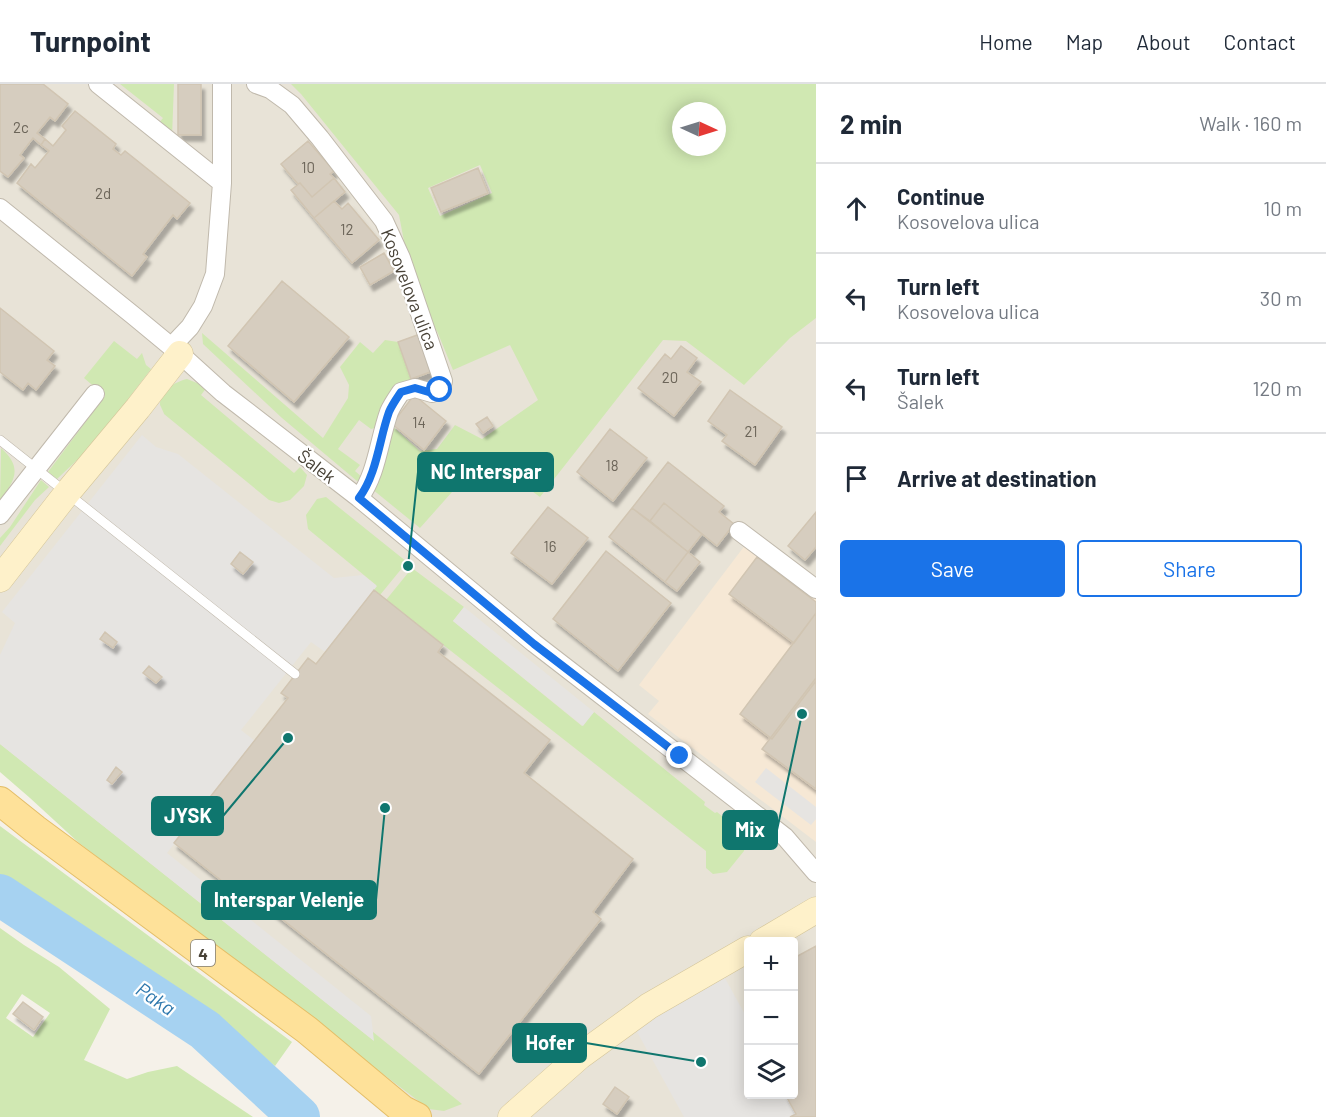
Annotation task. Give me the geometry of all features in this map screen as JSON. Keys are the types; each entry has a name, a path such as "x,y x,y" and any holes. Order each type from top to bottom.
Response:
{"main road":[{"path":"0,579 67,493 138,408 175,350"},
{"name":"4","path":"0,801 35,830 307,1030 410,1115"},
{"path":"770,937 816,910"},
{"path":"511,1117 580,1056 649,1006 744,951"}],"street":[{"path":"98,84 222,183"},
{"path":"175,350 203,306 215,274 222,183 222,84"},
{"name":"Kosovelova ulica","path":"256,84 270,89 292,105 384,221 401,258 444,381 440,390 432,393 415,388 401,392 390,411 380,446 359,498"},
{"name":"Šalek","path":"0,208 175,350 223,393 359,498 534,644 785,837 816,873"},
{"path":"0,516 95,394"},
{"path":"739,531 816,589"}],"lane":[{"path":"0,441 295,674"}],"shaded area":[{"path":"0,84 816,84 816,1117 400,1117 0,757"},
{"path":"142,435 156,447 178,454 334,578 363,575 377,586 325,652 311,642 241,730 255,741 167,853 371,1016 374,1041 0,744 0,655 15,623 2,612"},
{"path":"746,544 816,596 816,842 648,714 659,701 639,685"},
{"path":"464,607 594,712 583,726 453,621"},
{"path":"766,768 816,807 816,819 811,825 755,782"},
{"path":"715,960 744,1013 744,1099 792,1099 802,1117 684,1117 636,1030 652,1021 641,1001"}],"green space":[{"path":"120,84 174,84 172,137 157,125 163,118"},
{"path":"291,84 816,84 816,318 790,338 744,385 686,341 663,340 540,497 484,456 420,528 372,489 392,426 420,451 437,449 455,425 482,439 538,400 510,345 453,370 437,331 430,324 407,257 399,215","holes":["480,165 492,193 440,216 428,188"]},
{"path":"202,333 323,438 348,398 349,385 340,367 360,342 373,353 385,340 398,342 412,383 378,427 371,429 359,420 338,449 360,465 355,471 363,478 357,481 282,418 203,344"},
{"path":"114,341 137,359 142,353 146,365 151,369 93,445 57,479 48,472 105,396 84,378"},
{"path":"187,379 207,387 201,395 294,473 300,467 307,475 304,486 290,500 279,503 269,500 164,414 160,405 165,391"},
{"path":"1,448 12,462 14,474 10,487 0,501"},
{"path":"41,480 49,487 35,500 0,546 0,538 10,527"},
{"path":"326,497 407,562 380,595 374,590 376,585 308,529 306,515 317,499"},
{"path":"412,568 464,607 453,621 582,726 594,712 705,802 704,805 721,815 736,830 745,833 744,851 727,872 713,874 706,868 706,851 386,600"},
{"path":"0,744 373,1040 373,1032 462,1104 444,1111 429,1109 79,843 0,772"},
{"path":"0,826 292,1042 275,1066 215,1016 123,955 0,882"},
{"path":"0,928 59,967 110,1009 84,1060 127,1079 177,1066 253,1117 0,1117","holes":["22,994 50,1013 33,1037 6,1018"]}],"building":[{"path":"0,84 43,84 68,104 55,121 50,117 37,133 45,139 41,145 33,138 20,155 24,158 8,177 0,171"},
{"path":"178,84 201,84 201,135 178,135"},
{"path":"75,111 116,144 113,149 121,155 125,151 190,203 177,219 173,215 143,254 147,257 132,276 17,183 31,164 35,168 49,151 41,145 45,139 53,146 66,130 62,126"},
{"path":"308,141 334,171 330,174 334,178 312,197 281,164"},
{"path":"478,168 488,193 441,212 431,188"},
{"path":"334,178 345,192 314,218 291,190 300,183 312,197"},
{"path":"334,201 342,209 348,203 379,240 352,263 314,218"},
{"path":"384,253 394,271 370,285 360,267"},
{"path":"282,281 349,337 294,402 228,346"},
{"path":"0,308 54,351 47,360 55,366 36,390 28,383 23,390 0,372"},
{"path":"420,334 433,371 411,379 398,342"},
{"path":"681,346 697,358 687,372 701,382 674,416 638,388 665,354 671,359"},
{"path":"730,390 782,427 755,465 722,441 727,435 708,421"},
{"path":"414,395 446,421 424,450 392,424"},
{"path":"487,417 493,426 483,433 476,424"},
{"path":"610,429 647,458 613,501 577,472"},
{"path":"668,462 724,506 719,512 734,524 717,546 664,503 650,521 632,508"},
{"path":"664,503 702,534 688,552 650,521"},
{"path":"548,507 588,538 552,584 511,553"},
{"path":"632,508 688,552 665,582 609,537"},
{"path":"816,512 816,547 805,560 788,546"},
{"path":"606,551 671,603 618,671 553,619"},
{"path":"240,552 253,562 243,574 231,564"},
{"path":"688,552 700,562 677,591 665,582"},
{"path":"757,557 816,602 816,613 794,643 729,594"},
{"path":"374,590 443,645 438,652 550,740 524,773 633,859 593,912 601,919 479,1074 236,883 232,889 174,843 288,698 281,693 308,658 316,664"},
{"path":"816,613 816,681 772,739 740,714"},
{"path":"105,632 117,642 113,648 100,639"},
{"path":"149,666 162,677 156,683 143,673"},
{"path":"816,678 816,789 762,749"},
{"path":"116,767 122,772 112,784 107,780"},
{"path":"816,946 816,1117 790,1117 796,1114 788,1099 798,1099 798,956"},
{"path":"23,1002 43,1017 34,1030 13,1014"},
{"path":"615,1087 629,1097 617,1114 603,1104"}],"waterway":[{"name":"Paka","path":"0,895 205,1030 299,1117"}],"place":[{"name":"NC Interspar","path":"408,566"},
{"name":"Mix","path":"802,714"},
{"name":"JYSK","path":"288,738"},
{"name":"Interspar Velenje","path":"385,808"},
{"name":"Hofer","path":"701,1062"}],"route":[{"path":"440,390 432,393 415,388 401,392 390,411 380,446 359,498 534,644 680,756"}]}
